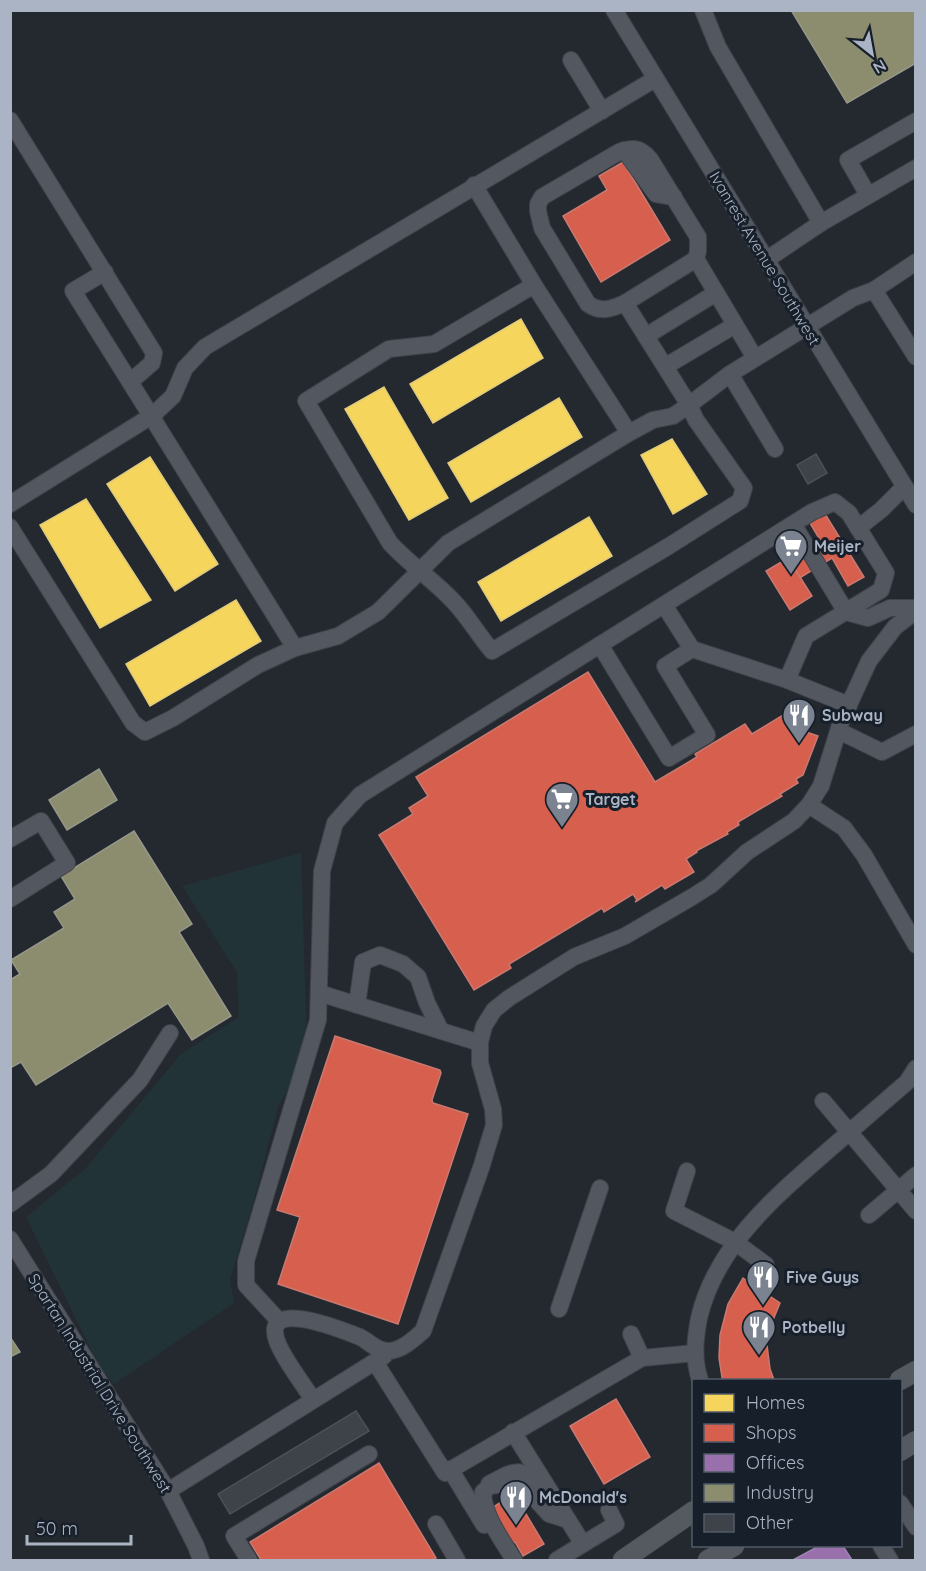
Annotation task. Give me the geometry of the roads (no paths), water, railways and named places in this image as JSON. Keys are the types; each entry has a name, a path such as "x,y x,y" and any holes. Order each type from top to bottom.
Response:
{"main road":[{"path":"902,1379 915,1371"},
{"path":"902,1449 915,1441"},
{"path":"623,1560 692,1512"},
{"path":"707,1560 721,1547"},
{"path":"707,1560 730,1547"}],"street":[{"name":"Ivanrest Avenue Southwest","path":"614,10 915,505"},
{"path":"703,10 718,47 821,223"},
{"path":"571,60 602,111"},
{"path":"10,504 153,416 173,396 185,368 205,347 655,79"},
{"path":"868,195 848,160 915,121"},
{"path":"12,126 154,353 152,363 130,382"},
{"path":"696,259 625,303 609,310 600,310 588,304 543,228 538,204 542,197 624,150 637,148 644,152 698,237 696,259 755,358"},
{"path":"766,260 821,223 915,168"},
{"path":"474,185 628,433"},
{"path":"10,527 133,723 145,732 173,718 258,665 295,648 338,636 378,612 448,543 628,433 653,420 673,416 755,358 853,298 874,290 915,262"},
{"path":"105,272 73,291 153,416 295,648"},
{"path":"534,285 434,344 389,349 306,401 390,543 456,603 492,651 740,501 744,488 696,420 666,366 625,303"},
{"path":"874,290 915,357"},
{"path":"646,336 717,293"},
{"path":"666,366 735,325"},
{"path":"730,374 775,449"},
{"path":"858,528 881,510 904,487"},
{"path":"279,1321 246,1285 246,1261 318,1020 322,871 334,823 360,795 812,512 835,502 849,513 886,573 881,590 806,636 787,680"},
{"path":"793,524 846,612 868,618 890,608 915,610"},
{"path":"664,605 692,649 787,680 849,705"},
{"path":"168,1491 393,1350 413,1340 423,1331 494,1125 493,1109 480,1063 480,1043 484,1026 494,1010 574,957 625,936 692,897 711,885 747,852 794,821 810,805 821,786 839,731 869,661 895,627 915,610"},
{"path":"600,645 669,758 707,735 664,666 692,649"},
{"path":"839,731 882,752 915,734"},
{"path":"810,805 844,828 864,855 915,945"},
{"path":"10,839 41,821 67,863 10,899"},
{"path":"357,1005 363,962 380,955 403,964 418,977 427,1003 441,1031"},
{"path":"319,993 480,1043"},
{"path":"10,1204 51,1174 140,1080 171,1033"},
{"path":"700,1379 695,1365 695,1353 702,1305 713,1278 735,1242 765,1208 907,1082 915,1068"},
{"path":"823,1101 915,1211"},
{"path":"687,1171 674,1211 735,1242 766,1264"},
{"path":"869,1215 915,1175"},
{"path":"559,1310 600,1188"},
{"name":"Spartan Industrial Drive Southwest","path":"12,1243 168,1491 192,1536 201,1560"},
{"path":"313,1400 277,1342 275,1328 279,1321 287,1317 297,1317 357,1336 379,1350 393,1350"},
{"path":"631,1334 642,1358"},
{"path":"375,1362 445,1473 642,1358 695,1353"},
{"path":"513,1432 583,1544"},
{"path":"249,1560 234,1536 369,1454"},
{"path":"506,1560 472,1489 481,1478 500,1466 515,1461 533,1463"},
{"path":"450,1469 483,1503 514,1560"},
{"path":"477,1497 490,1486 501,1484 531,1494 549,1514 568,1520"},
{"path":"902,1506 915,1527"},
{"path":"557,1560 616,1524 609,1510"},
{"path":"436,1524 457,1560"},
{"path":"882,1547 890,1560"}],"place":[{"name":"Meijer","path":"791,575"},
{"name":"Subway","path":"799,744"},
{"name":"Target","path":"562,828"},
{"name":"Five Guys","path":"763,1306"},
{"name":"Potbelly","path":"759,1356"},
{"name":"McDonald's","path":"516,1526"}]}
